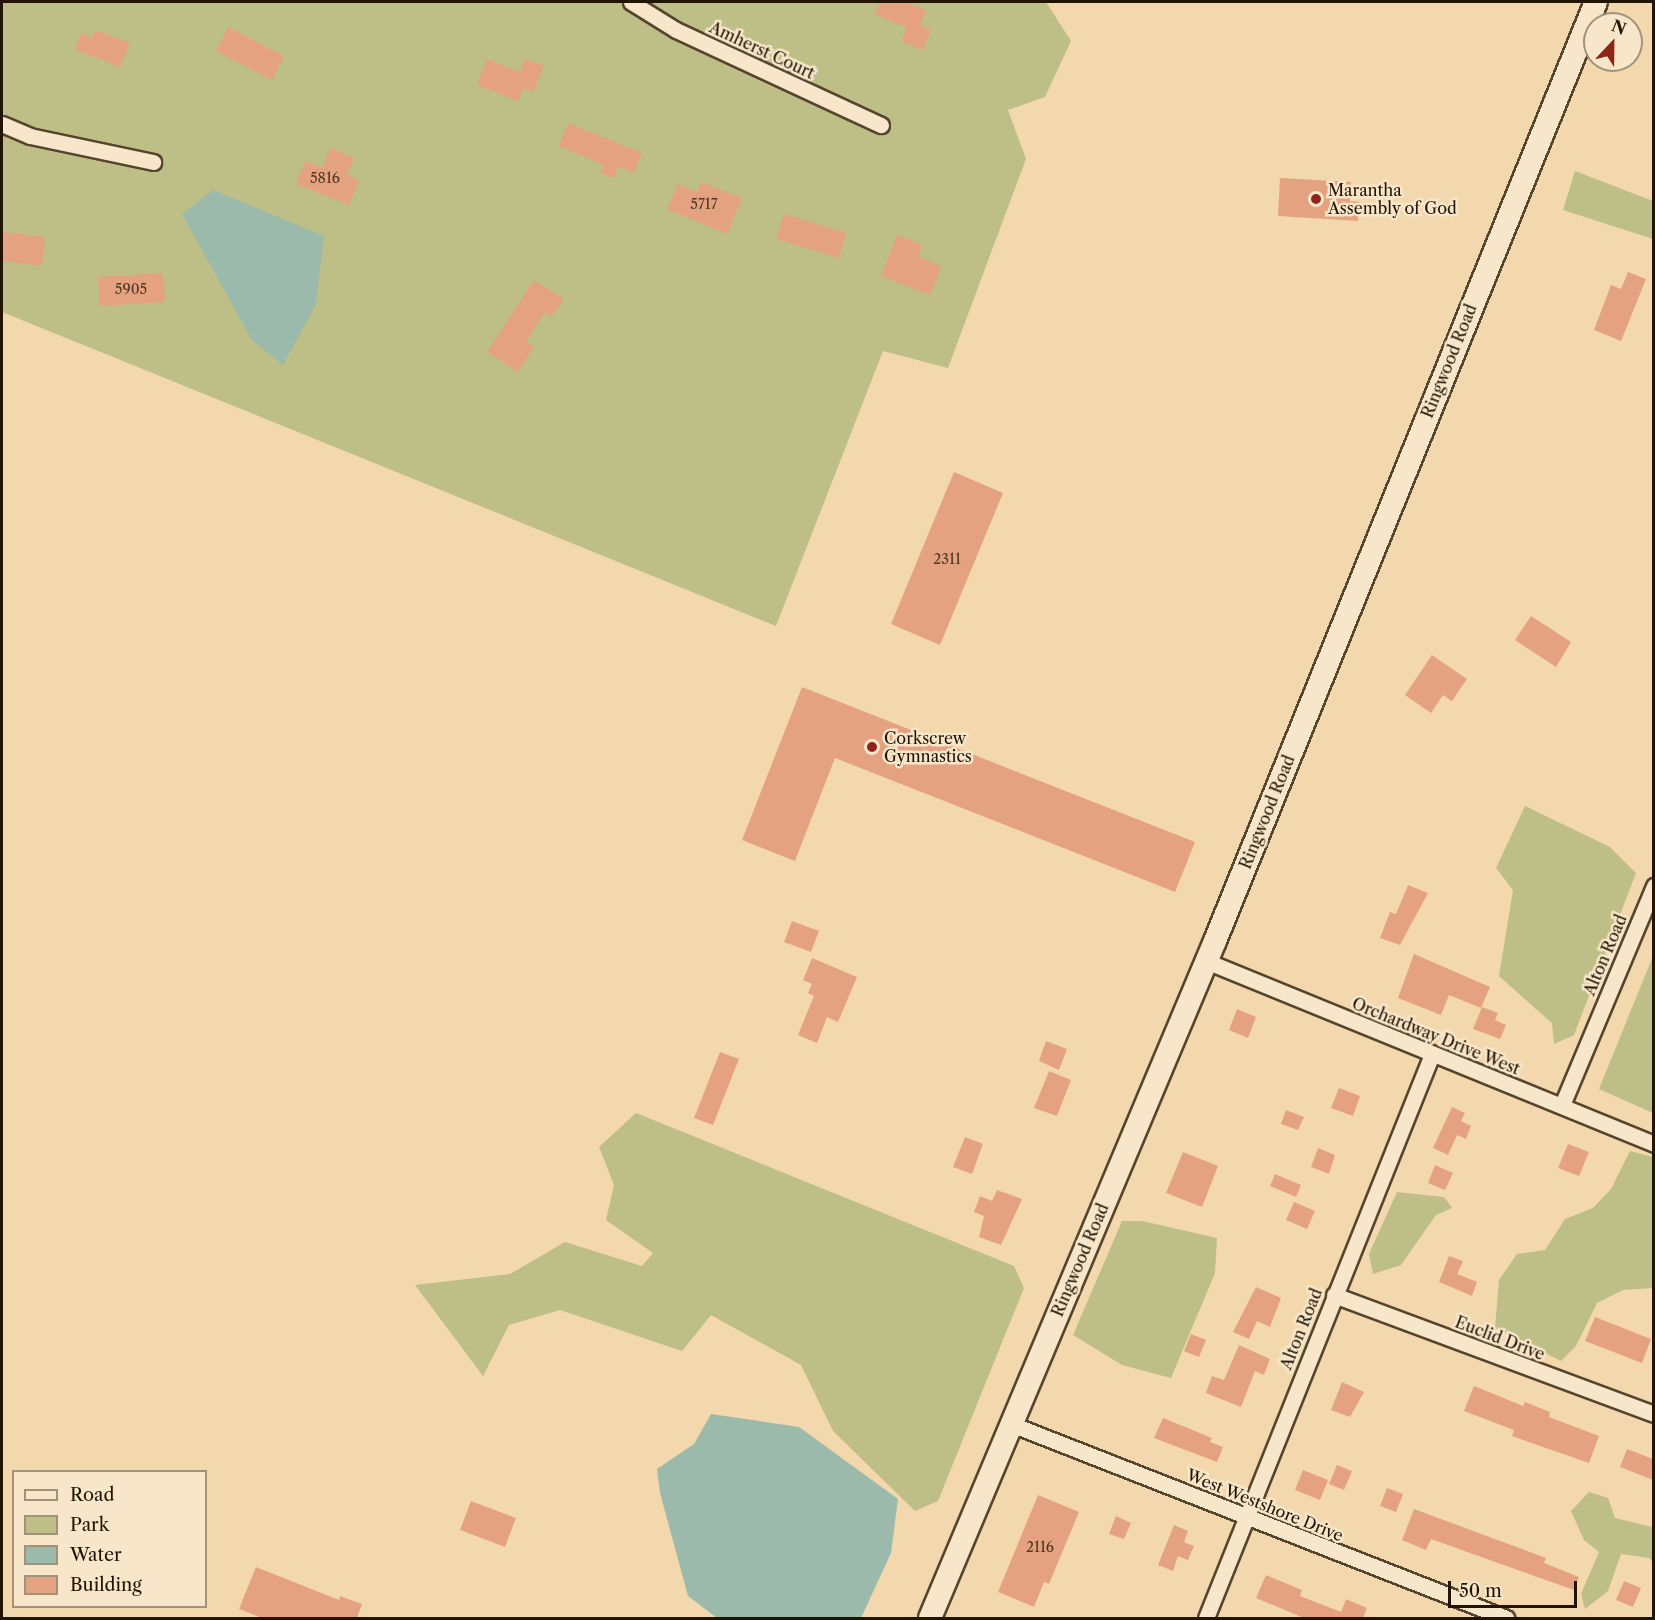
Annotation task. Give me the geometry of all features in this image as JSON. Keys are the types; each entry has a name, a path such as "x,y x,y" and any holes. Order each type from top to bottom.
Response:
{"street":[{"name":"Amherst Court","path":"632,2 676,30 881,124"},
{"name":"Ringwood Road","path":"930,1618 1206,961 1596,2"},
{"path":"2,124 30,136 153,162"},
{"name":"Alton Road","path":"1562,1105 1653,886"},
{"name":"Orchardway Drive West","path":"1206,961 1653,1143"},
{"name":"Alton Road","path":"1206,1618 1432,1054"},
{"name":"Euclid Drive","path":"1334,1295 1653,1414"},
{"name":"West Westshore Drive","path":"1011,1424 1506,1618"}],"green space":[{"path":"2,2 1046,2 1071,41 1045,97 1008,110 1026,159 948,368 883,351 776,626 2,312"},
{"path":"1575,171 1653,201 1653,239 1563,210"},
{"path":"1525,806 1610,847 1636,873 1574,1035 1554,1044 1552,1023 1499,976 1513,890 1496,868"},
{"path":"1653,956 1654,1113 1599,1089"},
{"path":"636,1113 1014,1266 1024,1288 938,1501 915,1511 833,1431 801,1365 711,1315 682,1351 560,1310 509,1325 483,1376 415,1285 510,1274 565,1242 642,1266 653,1253 606,1220 614,1185 599,1147"},
{"path":"1630,1151 1653,1157 1653,1288 1623,1290 1597,1303 1576,1346 1561,1361 1495,1328 1499,1280 1517,1254 1545,1250 1565,1219 1593,1208 1611,1189"},
{"path":"1397,1192 1444,1197 1452,1208 1436,1215 1401,1265 1373,1274 1369,1254"},
{"path":"1122,1221 1142,1221 1217,1238 1215,1273 1171,1378 1122,1365 1073,1335"},
{"path":"1589,1492 1608,1498 1615,1518 1652,1527 1654,1563 1649,1558 1621,1554 1608,1591 1585,1609 1581,1594 1599,1552 1584,1540 1571,1511"}],"water":[{"path":"213,190 324,236 316,304 283,365 252,340 182,214"},
{"path":"711,1414 799,1427 898,1499 891,1553 861,1618 717,1618 688,1596 660,1493 657,1469 694,1444"}],"building":[{"path":"880,2 905,2 926,10 920,25 931,30 923,50 901,41 907,28 875,14"},
{"path":"228,27 284,56 272,80 216,51"},
{"path":"95,30 130,43 120,67 75,49 81,33 92,38"},
{"path":"487,59 520,72 525,59 544,66 533,92 523,88 518,101 477,85"},
{"path":"568,123 642,153 634,173 619,166 614,178 600,173 604,165 559,146"},
{"path":"330,148 354,158 347,175 359,180 349,205 296,184 305,161 322,168"},
{"path":"1280,178 1351,182 1350,201 1360,202 1358,221 1278,216"},
{"path":"701,182 742,198 727,234 667,209 678,184 697,192"},
{"path":"784,214 846,233 839,258 776,239"},
{"path":"2,232 45,237 42,266 2,261"},
{"path":"897,235 922,245 918,256 941,266 930,295 881,276"},
{"path":"1628,272 1646,279 1621,341 1594,330 1611,285 1621,289"},
{"path":"163,273 165,302 100,306 98,277"},
{"path":"534,280 564,299 552,317 545,312 526,341 534,347 518,372 487,352"},
{"path":"954,472 1003,493 940,645 891,624"},
{"path":"1531,616 1571,642 1556,667 1515,640"},
{"path":"1432,655 1467,679 1452,701 1443,695 1431,713 1405,695"},
{"path":"802,687 1195,842 1175,892 835,758 795,861 742,840"},
{"path":"1408,885 1428,893 1400,945 1380,938 1390,912 1396,914"},
{"path":"792,921 819,931 811,952 784,942"},
{"path":"1414,954 1490,987 1481,1008 1449,995 1441,1015 1398,998"},
{"path":"812,958 857,977 838,1022 827,1017 817,1043 798,1035 814,996 808,993 812,984 803,980"},
{"path":"1482,1007 1498,1013 1495,1020 1506,1025 1500,1039 1473,1029"},
{"path":"1237,1009 1256,1017 1248,1038 1229,1030"},
{"path":"1046,1041 1067,1049 1059,1070 1039,1061"},
{"path":"720,1052 739,1059 713,1125 694,1118"},
{"path":"1049,1071 1071,1080 1057,1116 1034,1108"},
{"path":"1339,1088 1360,1096 1353,1116 1331,1108"},
{"path":"1452,1107 1465,1113 1461,1121 1471,1126 1466,1139 1457,1135 1448,1155 1433,1148"},
{"path":"1286,1110 1304,1117 1298,1130 1281,1124"},
{"path":"965,1137 983,1144 972,1174 953,1167"},
{"path":"1568,1144 1589,1152 1579,1176 1558,1168"},
{"path":"1318,1148 1335,1155 1329,1174 1311,1167"},
{"path":"1183,1152 1218,1166 1202,1207 1166,1193"},
{"path":"1435,1165 1453,1173 1445,1190 1428,1183"},
{"path":"1275,1174 1301,1185 1296,1197 1270,1186"},
{"path":"997,1190 1022,1199 1001,1245 979,1237 984,1216 974,1212 980,1196 992,1201"},
{"path":"1294,1202 1315,1211 1307,1229 1286,1220"},
{"path":"1449,1256 1463,1261 1457,1274 1477,1282 1472,1296 1439,1282"},
{"path":"1256,1287 1281,1298 1270,1327 1257,1321 1249,1339 1233,1332"},
{"path":"1595,1317 1651,1339 1642,1363 1585,1341"},
{"path":"1191,1334 1206,1340 1199,1357 1184,1351"},
{"path":"1239,1345 1270,1359 1264,1375 1255,1371 1241,1407 1206,1393 1212,1376 1224,1380"},
{"path":"1342,1382 1364,1392 1350,1417 1331,1410"},
{"path":"1474,1386 1523,1406 1525,1402 1550,1412 1549,1417 1599,1436 1589,1463 1512,1436 1514,1430 1464,1411"},
{"path":"1163,1418 1212,1438 1210,1442 1223,1447 1217,1462 1154,1438"},
{"path":"1627,1449 1653,1459 1653,1480 1620,1467"},
{"path":"1337,1465 1352,1471 1344,1490 1329,1484"},
{"path":"1303,1470 1328,1480 1320,1500 1295,1490"},
{"path":"1387,1488 1403,1494 1396,1512 1380,1506"},
{"path":"1038,1495 1079,1512 1049,1584 1044,1582 1034,1607 998,1592"},
{"path":"471,1501 516,1518 505,1547 460,1530"},
{"path":"1414,1509 1546,1558 1544,1563 1579,1577 1574,1590 1431,1539 1426,1550 1402,1540"},
{"path":"1116,1516 1131,1523 1124,1539 1109,1534"},
{"path":"1174,1525 1188,1531 1184,1542 1194,1546 1188,1560 1178,1556 1173,1571 1158,1565"},
{"path":"256,1567 339,1600 340,1596 362,1604 357,1618 262,1618 239,1609"},
{"path":"1266,1575 1302,1590 1300,1596 1341,1612 1346,1599 1367,1608 1363,1618 1304,1618 1256,1598"},
{"path":"1624,1581 1641,1588 1633,1607 1616,1600"}],"place":[{"name":"Marantha Assembly of God","path":"1316,199"},
{"name":"Corkscrew Gymnastics","path":"872,747"}]}
